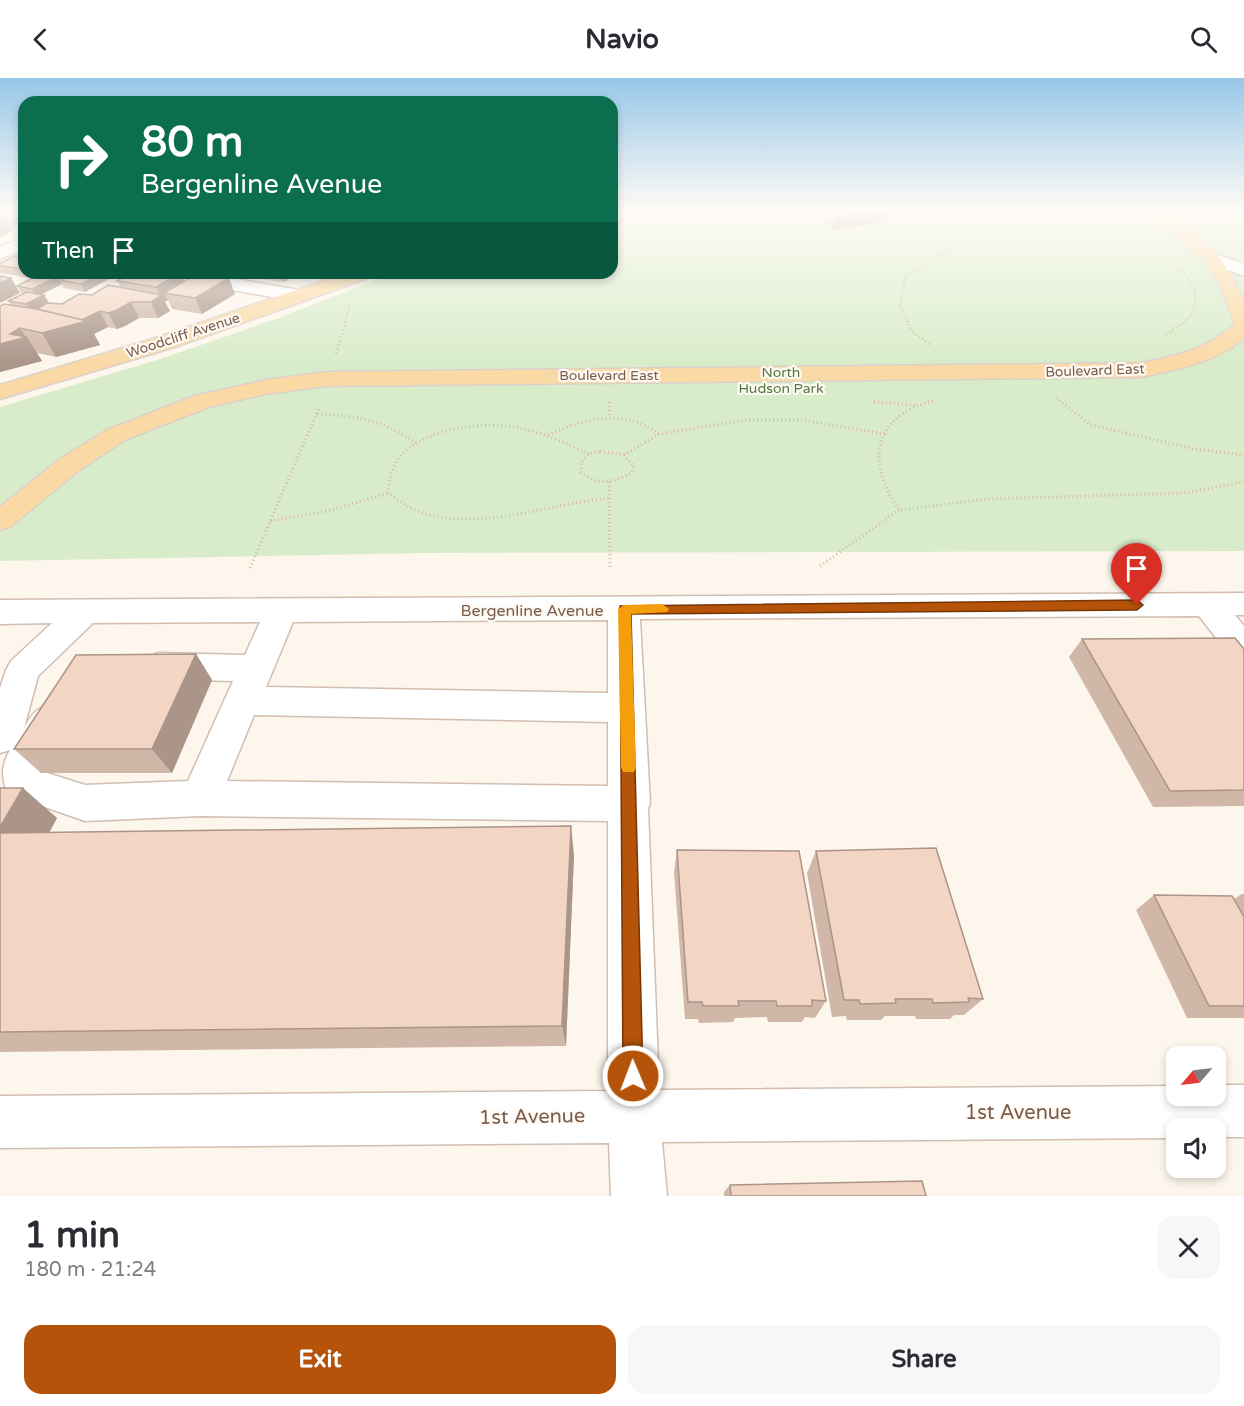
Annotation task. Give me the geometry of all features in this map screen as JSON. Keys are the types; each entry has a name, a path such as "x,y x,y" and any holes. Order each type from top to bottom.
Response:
{"main road":[{"name":"Boulevard East","path":"0,521 69,465 116,435 202,401 266,387 327,379 511,375 1142,370 1193,360 1232,339 1244,324 1229,286 1214,261"},
{"name":"Woodcliff Avenue","path":"0,392 167,342 347,279"}],"street":[{"path":"1220,261 1244,270"},
{"path":"205,279 299,296"},
{"path":"1207,604 1244,649"},
{"name":"Bergenline Avenue","path":"0,612 1244,604"},
{"path":"624,609 630,804 634,1115 639,1196"},
{"path":"200,798 281,611"},
{"path":"0,738 3,736 11,669 85,612"},
{"path":"130,665 249,685 626,708"},
{"path":"68,696 54,710 22,764 22,782 85,803 200,798 630,804"},
{"name":"1st Avenue","path":"0,1122 1244,1111"}],"path":[{"path":"931,261 906,275 900,304 912,331 936,349"},
{"path":"1161,337 1178,331 1195,308 1196,288 1178,266"},
{"path":"335,357 359,279"},
{"path":"1051,395 1091,425 1195,449 1244,455"},
{"path":"609,397 609,417"},
{"path":"899,510 885,489 881,468 888,424 915,405 938,399"},
{"path":"250,568 321,404"},
{"path":"316,414 376,419 399,430 416,443"},
{"path":"547,435 577,422 609,417 640,422 659,434"},
{"path":"624,455 659,434 746,420 776,419 820,422 885,434"},
{"path":"589,454 581,462 581,472 592,480 609,482 631,473 634,466 624,455 608,451 589,454 547,435 505,426 484,426 460,430 416,443 391,466 387,480 388,493 399,502 416,510 461,518 495,517 565,502 609,498"},
{"path":"609,482 610,567"},
{"path":"820,566 899,510 999,498 1099,497 1203,491 1244,482"},
{"path":"270,521 332,510 388,493"}],"green space":[{"name":"North Hudson Park","path":"618,261 1244,261 1244,551 422,553 0,561 0,407 157,360 276,319 379,279 618,279"}],"building":[{"path":"18,261 18,268 0,266 0,263"},
{"path":"0,276 11,278 0,283"},
{"path":"31,279 53,279 32,289 17,286"},
{"path":"62,279 90,279 81,284 60,280"},
{"path":"120,279 170,279 156,287 117,281"},
{"path":"188,279 227,279 195,298 164,293"},
{"path":"108,285 162,295 151,302 131,302 117,310 108,313 100,311 82,320 37,309 47,303 62,304 79,294 92,295"},
{"path":"27,292 44,295 26,304 8,301"},
{"path":"4,304 87,321 42,333 20,328 10,334 27,337 0,344 0,306"},
{"path":"1235,638 1244,649 1244,790 1170,791 1082,639"},
{"path":"196,654 152,749 14,749 76,655"},
{"path":"0,788 23,788 0,827"},
{"path":"571,826 562,1026 0,1032 0,833"},
{"path":"936,848 983,999 968,998 969,1002 933,1003 932,999 895,999 896,1003 860,1004 859,1000 844,1000 816,851"},
{"path":"677,850 799,851 826,1001 812,1000 812,1006 777,1006 776,1001 738,1001 739,1006 703,1006 702,1002 688,1002"},
{"path":"1154,895 1232,896 1244,917 1244,1006 1209,1006"},
{"path":"922,1181 926,1196 731,1196 730,1185"}],"slow traffic":[{"path":"628,767 624,609 662,609"}],"route":[{"path":"633,1076 630,804 624,609 1137,605"}]}
